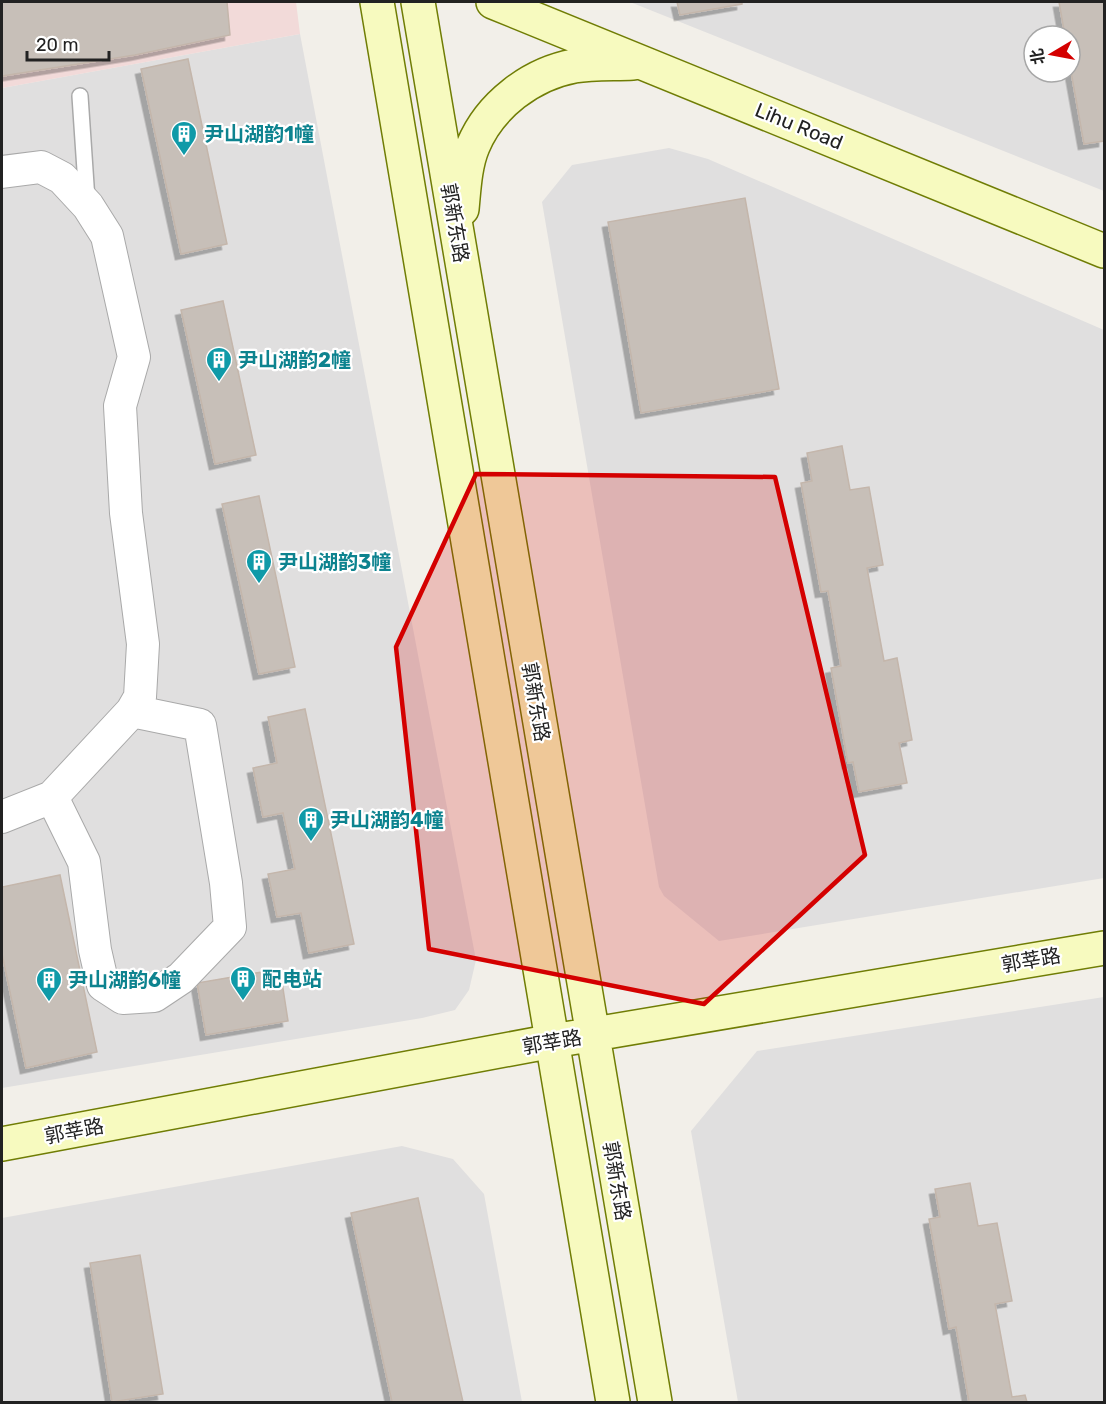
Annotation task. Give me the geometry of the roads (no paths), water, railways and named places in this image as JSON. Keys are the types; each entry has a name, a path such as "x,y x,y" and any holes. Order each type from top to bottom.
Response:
{"main road":[{"name":"郭新东路","path":"377,2 613,1402"},
{"name":"郭新东路","path":"418,2 656,1402"},
{"name":"Lihu Road","path":"493,2 1104,251"},
{"path":"458,240 465,179 473,146 488,121 509,97 529,82 566,68 644,63"},
{"name":"郭莘路","path":"2,1144 553,1041 1104,948"}],"street":[{"path":"2,172 41,167 63,178 88,206 107,236 134,357 120,406 126,513 143,644 140,697 132,711 52,797 2,817"},
{"path":"52,797 84,862 95,950 103,985 123,999 154,996 181,978 230,927 226,883 200,725 132,711"}],"lane":[{"path":"80,96 88,206"}],"place":[{"name":"尹山湖韵1幢","path":"184,157"},
{"name":"尹山湖韵2幢","path":"219,383"},
{"name":"尹山湖韵3幢","path":"259,585"},
{"name":"尹山湖韵4幢","path":"311,843"},
{"name":"配电站","path":"243,1002"},
{"name":"尹山湖韵6幢","path":"49,1003"}]}
